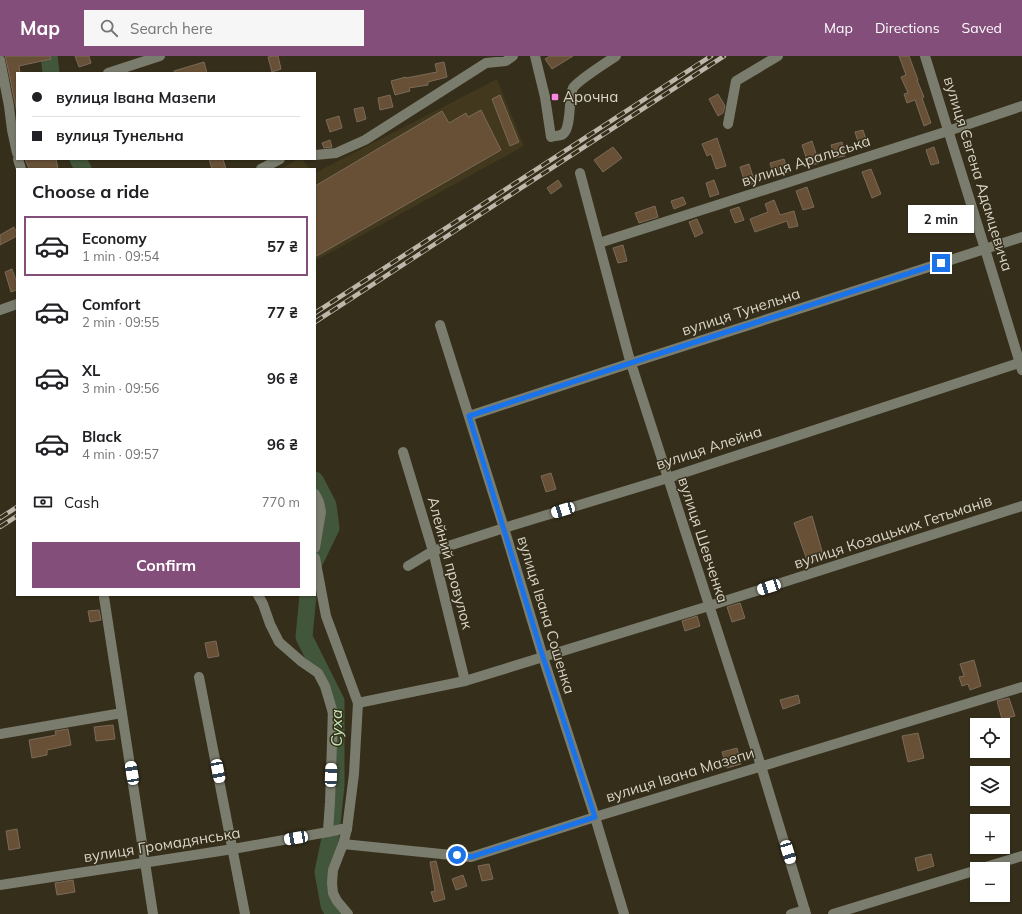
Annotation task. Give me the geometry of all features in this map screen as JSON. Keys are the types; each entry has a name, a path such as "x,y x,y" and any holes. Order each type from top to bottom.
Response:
{"street":[{"path":"111,72 160,56"},
{"path":"316,155 336,153 364,140 486,63 506,61 513,56"},
{"path":"535,56 545,97 551,138 563,134 566,129 574,87 580,81 616,56"},
{"path":"728,124 736,81 778,56"},
{"name":"вулиця Євгена Адамцевича","path":"925,56 1021,365"},
{"path":"0,60 16,148"},
{"name":"вулиця Аральська","path":"599,242 1022,106"},
{"path":"263,168 278,160"},
{"name":"вулиця Шевченка","path":"580,173 631,363 761,766 806,912"},
{"name":"вулиця Тунельна","path":"469,416 1022,237"},
{"path":"0,310 16,304"},
{"name":"вулиця Івана Сошенка","path":"440,325 543,657 595,817 624,914"},
{"name":"вулиця Алейна","path":"408,566 433,551 668,478 1021,365"},
{"name":"Алейний провулок","path":"403,452 433,551 465,681"},
{"path":"316,496 321,512 316,542"},
{"name":"вулиця Козацьких Гетьманів","path":"358,703 465,681 709,606 1022,506"},
{"path":"316,562 326,616 358,703 354,774 343,844 333,870 332,883 333,893 348,914"},
{"path":"259,596 279,642 302,662 318,673 325,686 333,712 328,832"},
{"path":"104,597 154,914"},
{"path":"199,677 245,914"},
{"name":"вулиця Івана Мазепи","path":"343,844 471,857 595,817 1022,687"},
{"path":"0,734 122,714"},
{"name":"вулиця Громадянська","path":"0,885 233,849 345,829"},
{"path":"1002,862 1022,856"},
{"path":"833,914 970,871"},
{"path":"791,914 806,912"}],"shaded area":[{"path":"497,79 524,146 316,260 316,172"},
{"path":"296,160 303,160 309,168 283,168"}],"building":[{"path":"5,56 50,56 51,59 19,66 20,72 16,72 16,108"},
{"path":"75,56 89,56 91,63 79,67"},
{"path":"278,56 281,69 272,72 268,57"},
{"path":"550,56 573,56 552,69 545,59"},
{"path":"899,56 909,56 918,80 924,97 922,98 931,123 924,126 915,100 907,103 904,94 908,93 901,77 906,75"},
{"path":"204,62 207,72 174,72"},
{"path":"444,62 447,77 428,82 428,85 409,88 410,91 395,95 391,81 437,72 435,64"},
{"path":"718,94 725,106 723,113 718,116 709,99"},
{"path":"390,95 393,107 380,110 378,98"},
{"path":"500,95 519,142 510,146 492,99"},
{"path":"363,107 366,119 357,122 354,109"},
{"path":"481,110 501,150 316,256 316,185 442,111 449,123 466,113 468,117"},
{"path":"339,116 342,128 330,132 326,120"},
{"path":"863,130 868,146 860,148 855,132"},
{"path":"717,138 726,166 716,169 711,154 707,156 702,144"},
{"path":"330,140 332,147 324,148 322,143"},
{"path":"812,141 819,163 809,166 802,145"},
{"path":"842,142 845,156 835,158 831,145"},
{"path":"613,147 622,158 603,172 594,160"},
{"path":"934,147 939,163 931,165 926,150"},
{"path":"784,159 788,173 774,177 770,163"},
{"path":"25,160 56,160 58,168 29,168"},
{"path":"209,160 223,160 226,168 212,168"},
{"path":"749,164 755,183 746,186 740,167"},
{"path":"871,169 881,194 872,198 862,172"},
{"path":"558,180 562,186 551,194 547,188"},
{"path":"714,180 719,194 710,197 706,183"},
{"path":"807,187 814,207 803,210 796,191"},
{"path":"683,197 686,204 674,209 671,201"},
{"path":"774,200 780,215 794,211 798,226 789,228 787,221 755,232 750,219 768,212 765,204"},
{"path":"655,206 658,217 639,223 635,213"},
{"path":"739,207 744,220 735,223 730,210"},
{"path":"697,219 703,233 695,237 689,222"},
{"path":"14,227 16,231 16,237 0,245 0,235"},
{"path":"623,245 627,261 618,263 613,248"},
{"path":"12,269 16,280 16,290 11,292 5,272"},
{"path":"551,473 556,489 546,492 541,476"},
{"path":"812,516 824,558 808,563 794,523"},
{"path":"740,603 745,618 732,622 727,607"},
{"path":"99,610 101,620 90,622 88,611"},
{"path":"697,616 700,626 685,631 682,621"},
{"path":"216,641 219,656 208,658 205,643"},
{"path":"974,660 981,686 970,690 968,684 962,686 959,677 964,676 960,664"},
{"path":"798,695 800,703 783,709 780,700"},
{"path":"1009,698 1015,716 1002,718 997,701"},
{"path":"113,725 115,739 96,741 94,727"},
{"path":"68,729 71,745 47,750 47,755 32,758 29,740 56,735 55,731"},
{"path":"918,733 924,758 908,762 902,736"},
{"path":"737,748 741,764 727,768 722,752"},
{"path":"17,829 20,848 9,850 6,831"},
{"path":"931,854 934,866 918,871 915,858"},
{"path":"436,861 445,899 434,902 431,892 435,891 430,862"},
{"path":"489,864 493,879 482,881 478,866"},
{"path":"463,875 467,886 456,890 452,879"},
{"path":"73,880 75,892 57,895 55,883"}],"waterway":[{"name":"Суха","path":"49,56 51,72"},
{"name":"Суха","path":"78,160 82,168"},
{"name":"Суха","path":"316,482 328,505 331,528 316,559"},
{"name":"Суха","path":"308,596 304,637 336,701 336,785 331,834 323,872 329,905 334,914"}],"railway":[{"path":"316,312 711,56"},
{"path":"316,321 724,56"},
{"path":"0,518 16,508"},
{"path":"0,527 16,517"}],"place":[{"name":"Арочна","path":"555,97"}],"route":[{"path":"457,855 471,857 595,817 543,657 469,416 941,263"}]}
